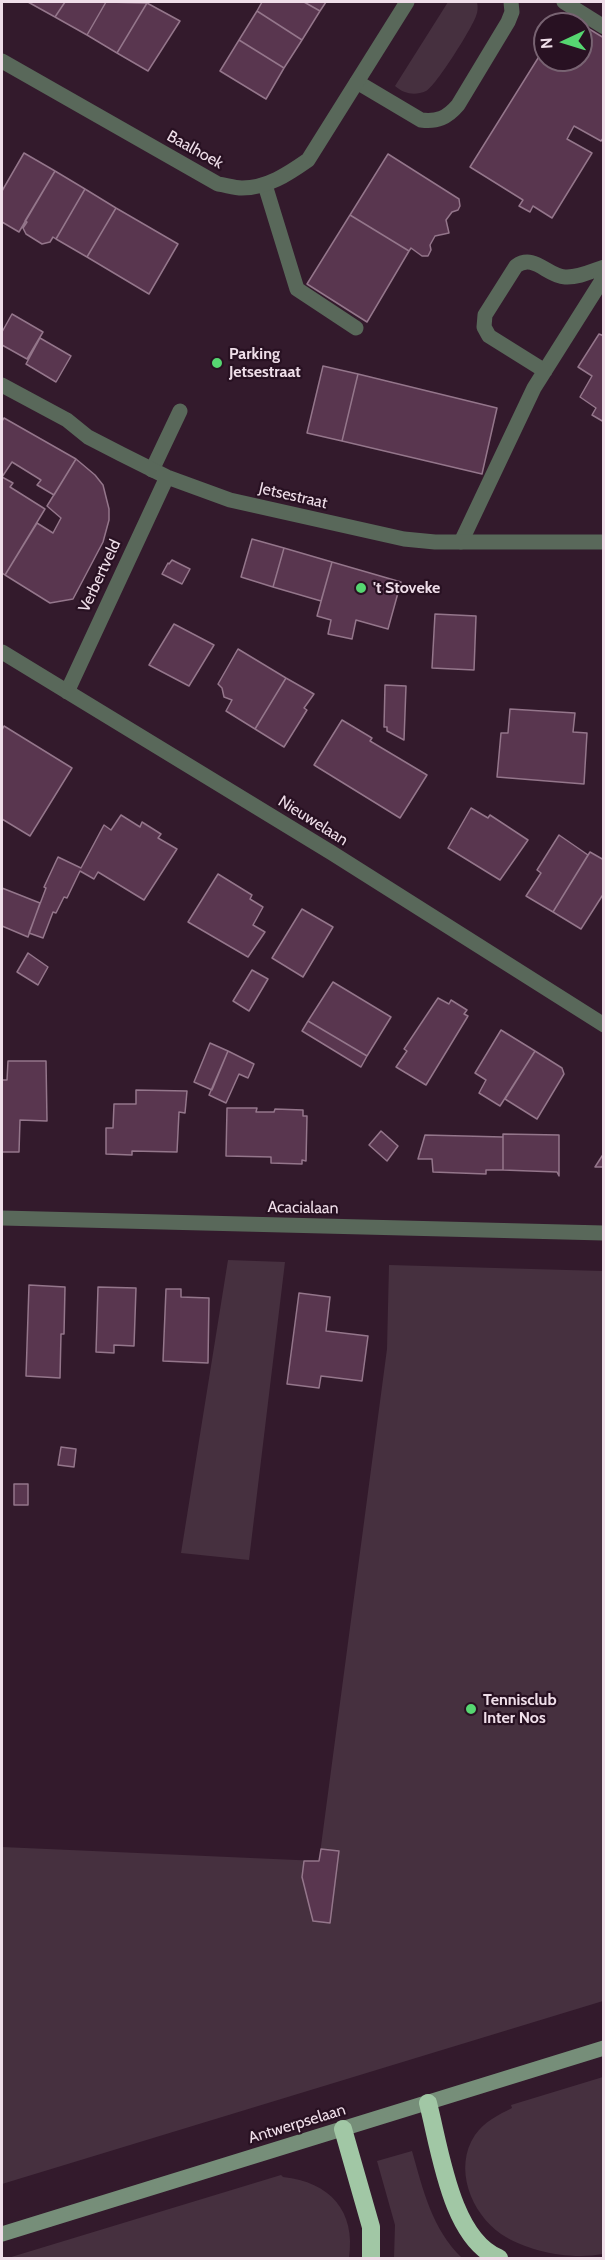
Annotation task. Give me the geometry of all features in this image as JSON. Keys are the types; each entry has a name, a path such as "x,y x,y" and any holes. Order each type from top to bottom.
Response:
{"highway":[{"path":"428,2103 460,2218 478,2244 500,2259"},
{"path":"343,2129 371,2227 371,2259"}],"main road":[{"name":"Antwerpselaan","path":"2,2234 603,2048"}],"street":[{"name":"Baalhoek","path":"2,61 218,184 242,188 265,185 286,175 308,160 407,2"},
{"path":"357,82 421,120 442,119 452,113 458,105 508,22 512,12 511,2"},
{"path":"564,2 603,27"},
{"path":"265,185 297,289 356,328"},
{"path":"545,371 489,336 484,327 485,315 516,266 521,262 532,262 563,277 572,277 603,267"},
{"path":"461,542 529,398 603,277"},
{"name":"Jetsestraat","path":"2,385 67,420 88,437 152,470 230,500 404,540 603,542"},
{"path":"152,470 180,411"},
{"name":"Verbertveld","path":"67,692 167,477"},
{"name":"Nieuwelaan","path":"2,652 332,853 603,1025"},
{"name":"Acacialaan","path":"2,1218 603,1233"}],"shaded area":[{"path":"448,2 477,2 477,12 473,22 431,87 418,93 402,91 395,86"},
{"path":"228,1260 285,1262 249,1560 181,1553"},
{"name":"Tennisclub Inter Nos","path":"389,1265 603,1271 603,2001 2,2184 2,1847 319,1861 387,1349"},
{"path":"603,2077 603,2254 577,2256 550,2253 524,2246 501,2234 481,2214 468,2189 466,2161 475,2135 487,2123 512,2108 511,2105"},
{"path":"412,2151 436,2222 443,2235 462,2258 394,2258 395,2225 377,2161"},
{"path":"281,2175 314,2185 336,2202 344,2213 348,2226 349,2258 8,2258"}],"building":[{"path":"28,2 65,2 55,17"},
{"path":"65,2 106,2 87,35 55,17"},
{"path":"106,2 147,3 117,53 87,35"},
{"path":"262,2 304,2 320,11 302,40 257,11"},
{"path":"304,2 326,2 320,11"},
{"path":"147,3 180,21 148,71 117,53"},
{"path":"257,11 302,40 284,68 239,40"},
{"path":"593,31 604,38 604,137 601,141 574,126 567,139 592,153 552,218 533,206 530,212 519,206 523,200 470,167 533,66 533,72 593,72"},
{"path":"239,40 284,68 266,99 220,71"},
{"path":"24,153 55,171 19,232 2,222 2,191"},
{"path":"388,154 459,199 458,210 452,212 446,220 449,233 435,236 428,256 422,256 411,248 409,251 350,215"},
{"path":"55,171 85,189 56,239 53,237 50,242 42,244 26,234 23,228"},
{"path":"85,189 116,208 87,257 56,239"},
{"path":"116,208 178,244 149,294 87,257"},
{"path":"350,215 409,251 367,322 307,284"},
{"path":"12,314 43,332 27,359 2,345 2,332"},
{"path":"599,334 604,336 604,422 592,415 596,408 580,397 592,376 578,367"},
{"path":"40,338 71,356 56,382 26,364"},
{"path":"323,366 358,374 342,441 307,433"},
{"path":"358,374 497,408 482,474 342,441"},
{"path":"4,418 76,459 54,495 37,485 41,480 12,462 2,477 2,421"},
{"path":"76,459 103,485 109,509 109,520 103,542 73,599 50,603 5,575 37,523 53,533 61,518 47,506"},
{"path":"2,477 13,483 10,487 45,509 5,575 2,573"},
{"path":"252,539 284,548 273,587 241,577"},
{"path":"284,548 332,562 321,601 273,587"},
{"path":"172,560 190,569 182,584 162,574"},
{"path":"332,562 401,582 388,629 356,620 352,639 328,634 331,620 317,616"},
{"path":"435,614 476,616 474,670 432,668"},
{"path":"174,624 214,645 189,686 149,665"},
{"path":"238,649 286,678 255,729 226,711 232,700 224,697 222,688 218,684"},
{"path":"286,678 314,694 304,708 307,710 284,747 255,729"},
{"path":"385,685 406,686 404,740 384,727"},
{"path":"510,709 575,713 573,732 587,733 584,784 497,777 501,733 508,733"},
{"path":"342,720 372,738 370,741 427,775 400,818 314,765"},
{"path":"4,726 72,768 30,836 2,819 2,730"},
{"path":"471,808 488,818 490,815 528,840 500,880 448,848"},
{"path":"121,815 140,827 142,822 161,834 158,838 177,849 144,900 98,872 94,879 80,871 67,898 64,897 56,913 53,912 43,938 29,933 46,888 44,887 58,857 81,868 104,825 111,830"},
{"path":"559,835 588,855 553,912 526,896 541,873 537,870"},
{"path":"590,852 604,860 604,893 581,929 553,912"},
{"path":"218,874 252,895 250,899 263,907 253,925 265,932 248,957 188,922"},
{"path":"2,888 40,903 28,937 2,926"},
{"path":"302,909 333,927 303,977 272,958"},
{"path":"28,953 48,967 38,985 17,972"},
{"path":"252,970 268,979 249,1011 233,1001"},
{"path":"333,982 391,1017 367,1056 308,1021"},
{"path":"438,998 449,1004 451,1000 467,1010 464,1014 468,1016 426,1085 396,1067 407,1051 404,1049"},
{"path":"308,1021 367,1056 361,1067 302,1031"},
{"path":"501,1030 535,1051 500,1106 479,1093 486,1080 475,1073"},
{"path":"210,1043 228,1051 212,1090 194,1082"},
{"path":"228,1051 254,1064 248,1078 239,1074 226,1103 209,1095"},
{"path":"535,1051 562,1068 564,1074 537,1119 505,1099"},
{"path":"8,1061 46,1061 47,1121 20,1120 19,1152 2,1152 2,1080 7,1080"},
{"path":"136,1090 187,1091 185,1113 179,1112 177,1152 132,1151 132,1155 106,1154 106,1128 113,1128 114,1104 136,1104"},
{"path":"227,1108 257,1108 256,1112 274,1112 275,1109 303,1110 303,1116 307,1116 306,1161 302,1160 302,1164 271,1163 271,1157 226,1156"},
{"path":"381,1131 398,1146 387,1161 369,1145"},
{"path":"503,1134 559,1135 559,1176 557,1172 503,1170"},
{"path":"425,1135 503,1137 503,1170 486,1170 486,1174 433,1172 432,1159 418,1159"},
{"path":"604,1153 604,1167 595,1167"},
{"path":"29,1285 65,1287 60,1378 26,1376"},
{"path":"98,1287 136,1288 134,1346 114,1345 114,1353 96,1352"},
{"path":"166,1289 181,1289 181,1297 209,1298 208,1363 163,1361"},
{"path":"299,1293 330,1297 326,1331 368,1336 362,1381 321,1376 319,1388 287,1384"},
{"path":"61,1447 76,1449 74,1467 58,1465"},
{"path":"14,1484 28,1484 28,1505 14,1505"},
{"path":"321,1849 339,1851 330,1923 313,1921 302,1877 304,1861 319,1861"}],"place":[{"name":"Parking Jetsestraat","path":"217,363"},
{"name":"'t Stoveke","path":"361,588"},
{"name":"Tennisclub Inter Nos","path":"471,1709"}]}
